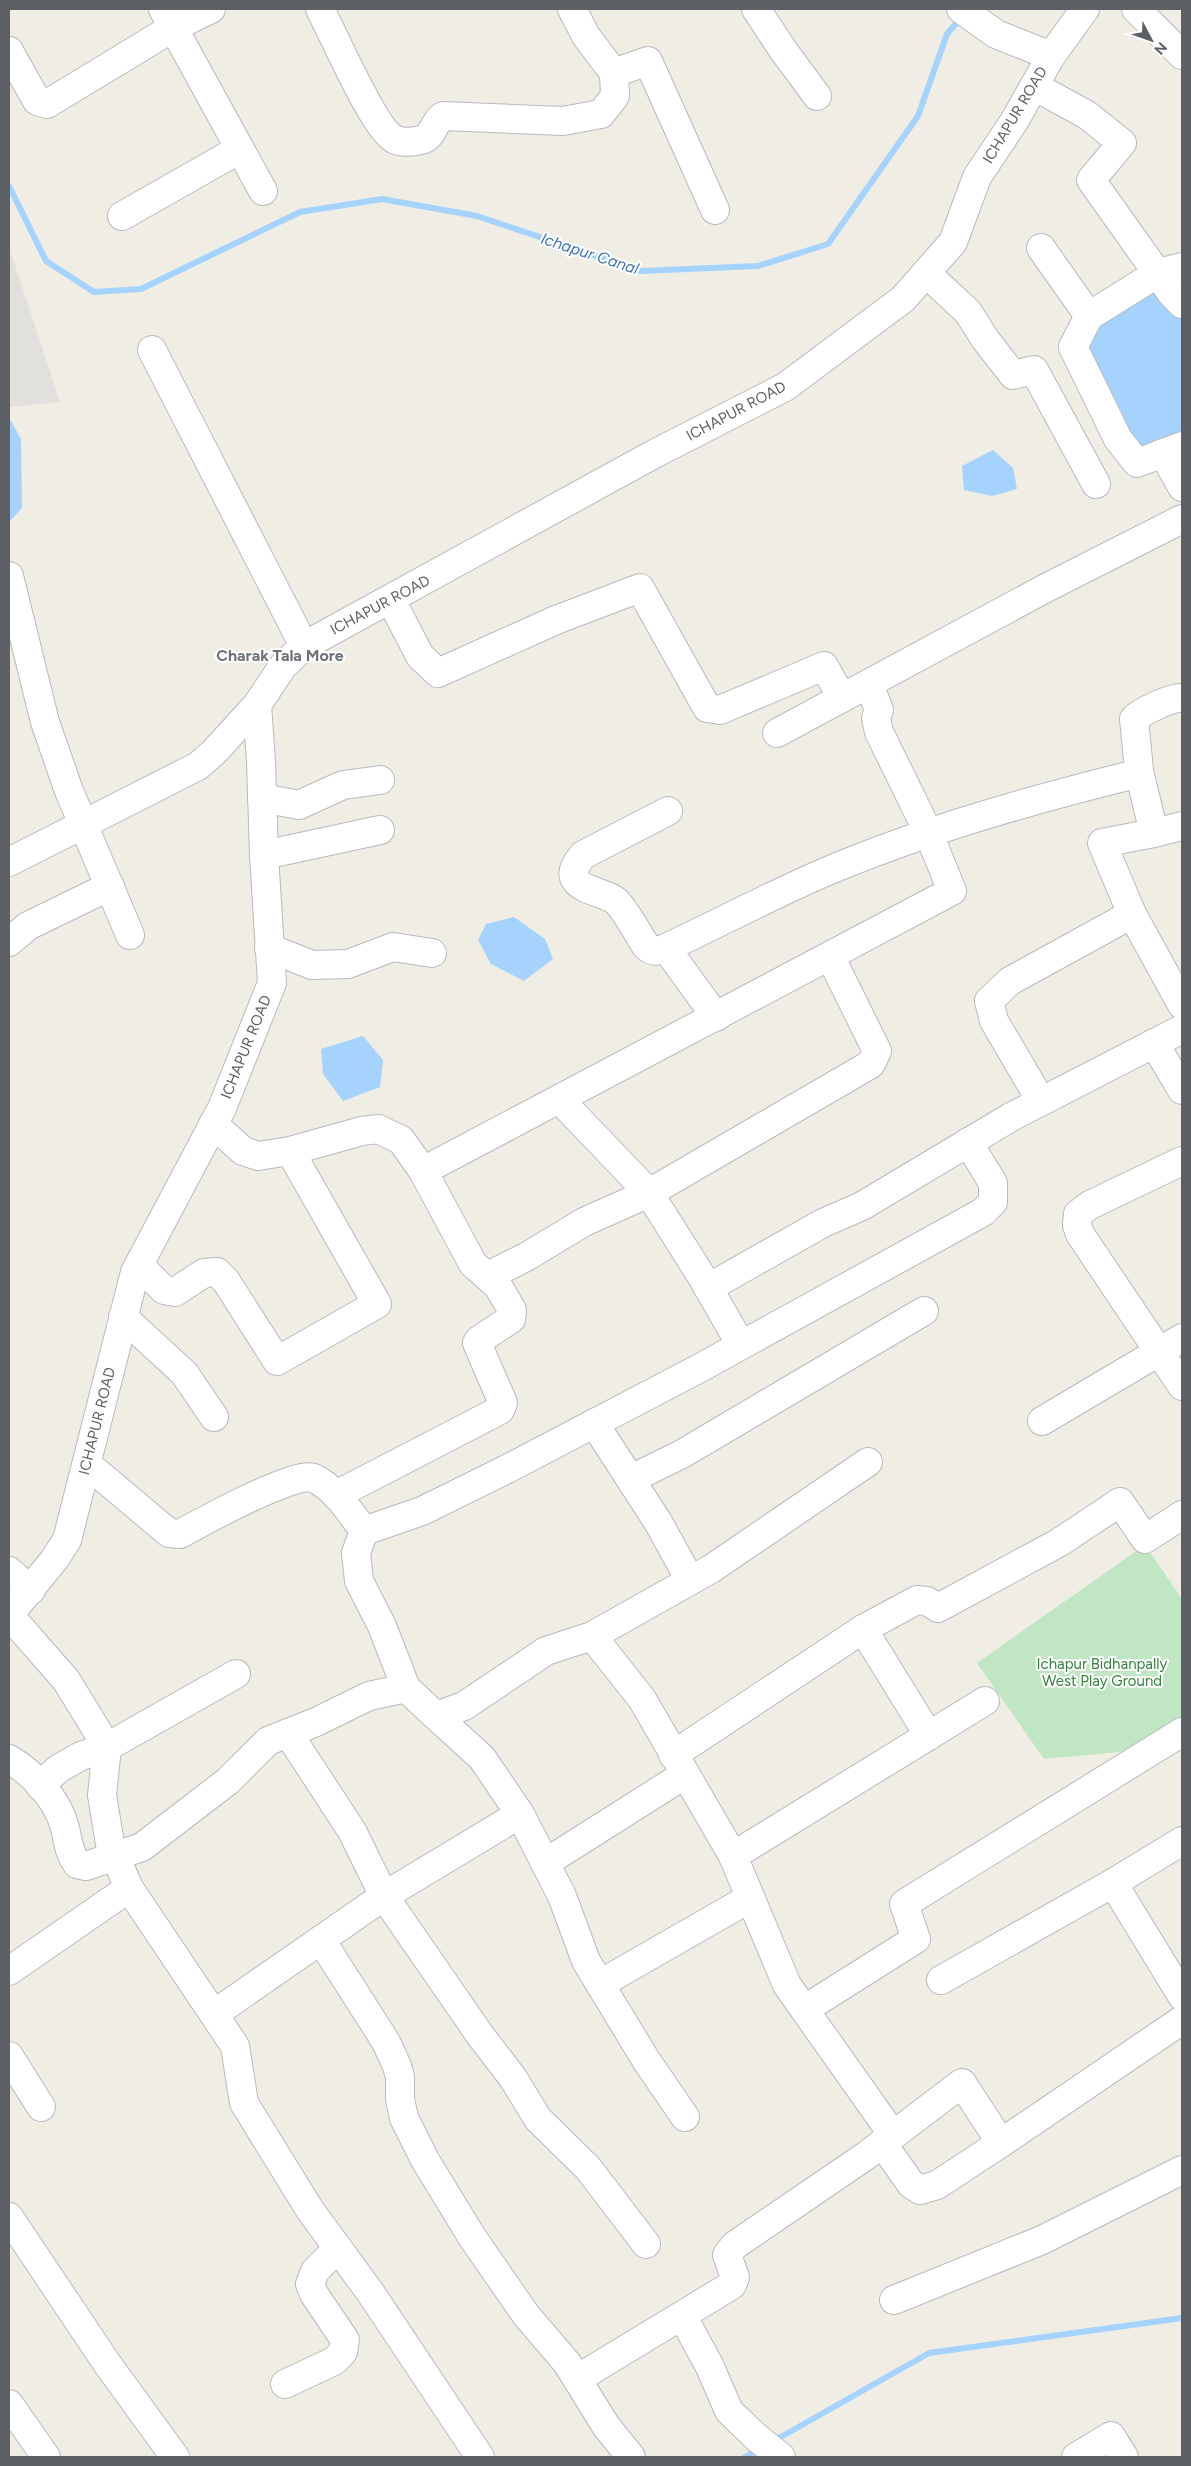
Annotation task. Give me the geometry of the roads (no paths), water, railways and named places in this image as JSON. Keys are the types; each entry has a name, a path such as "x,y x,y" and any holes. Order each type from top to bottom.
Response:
{"street":[{"path":"9,51 37,101 47,104 168,18 211,9"},
{"path":"320,9 373,114 388,134 401,142 419,141 427,138 439,119 444,116 562,121 601,114 615,96 614,72 586,36 573,10"},
{"path":"756,9 817,96"},
{"path":"961,9 996,34 1051,56"},
{"name":"ICHAPUR ROAD","path":"9,1615 31,1590 67,1540 123,1317 139,1265 213,1124 272,983 257,705 283,666 304,646 391,600 654,454 784,387 903,299 953,242 977,177 1015,120 1051,56 1085,9"},
{"path":"1136,9 1182,55"},
{"path":"168,18 263,191"},
{"path":"614,72 648,61 715,210"},
{"path":"1034,86 1087,115 1122,143 1091,180 1170,270 1172,294 1182,304"},
{"path":"122,216 240,149"},
{"path":"1040,248 1089,316"},
{"path":"1170,270 1089,316 1073,347 1118,439 1137,463 1172,449 1182,487"},
{"path":"926,273 968,312 985,339 1014,375 1034,370 1096,484"},
{"path":"152,350 304,646"},
{"path":"777,733 1044,589 1182,519"},
{"path":"9,576 45,722 68,791 84,823 130,935"},
{"path":"391,600 420,656 438,673 556,620 640,588 707,708 720,710 824,666 842,698"},
{"path":"423,1171 952,891 930,834 879,732 876,718 879,710 868,684"},
{"path":"1154,833 1139,771 1134,719 1140,714 1174,698 1182,698"},
{"path":"9,862 198,766 214,752 257,705"},
{"path":"668,811 582,855 573,870 574,876 584,889 609,896 618,902 651,951 666,948 824,873 930,834 1050,796 1136,774 1139,771"},
{"path":"262,798 299,804 343,785 380,780"},
{"path":"1182,826 1102,844 1132,914 1182,1005"},
{"path":"264,855 380,830"},
{"path":"9,942 28,926 110,886"},
{"path":"1041,1101 994,1021 989,1001 1010,981 1132,914"},
{"path":"269,948 312,965 348,964 393,947 432,953"},
{"path":"666,948 716,1017"},
{"path":"488,1276 526,1257 584,1222 649,1193 874,1061 877,1051 830,956"},
{"path":"708,1288 823,1223 862,1206 968,1142 1041,1101 1182,1029"},
{"path":"1154,1043 1182,1090"},
{"path":"560,1100 649,1193 742,1345"},
{"path":"213,1124 249,1154 258,1156 290,1151 362,1131 378,1129 401,1140 423,1171 473,1264 498,1286 512,1310 511,1319 478,1340 477,1343 502,1403 502,1408 336,1495"},
{"path":"364,1530 422,1511 594,1423 742,1345 983,1212 993,1202 992,1183 968,1142"},
{"path":"139,1265 164,1290 175,1292 204,1273 217,1272 226,1281 277,1361 377,1304 290,1151"},
{"path":"1182,1161 1090,1205 1078,1214 1077,1225 1080,1234 1172,1345 1182,1386"},
{"path":"631,1479 682,1454 924,1311"},
{"path":"123,1317 184,1373 214,1417"},
{"path":"1042,1421 1172,1345"},
{"path":"594,1423 658,1522 690,1580"},
{"path":"436,1716 464,1706 546,1651 592,1636 710,1569 868,1462"},
{"path":"87,1464 164,1530 175,1535 297,1478 313,1478 336,1495 364,1530"},
{"path":"545,1863 863,1629 917,1600 927,1601 938,1608 1060,1542 1120,1502 1145,1539 1182,1515"},
{"path":"364,1530 356,1553 359,1581 382,1626 406,1688 482,1758 520,1814 562,1896 586,1961 646,2060 685,2117"},
{"path":"9,1571 31,1590"},
{"path":"9,1615 66,1680 107,1747 102,1795 110,1844 129,1888 235,2046 244,2103 310,2210 370,2292 480,2457"},
{"path":"863,1629 928,1736"},
{"path":"592,1636 642,1700 734,1856 787,1985 888,2139 911,2184 920,2190 937,2185 1001,2144 1182,2020"},
{"path":"40,1786 58,1769 80,1756 107,1747 236,1674"},
{"path":"9,1760 27,1771 59,1812 71,1855 77,1864 86,1866 142,1847 228,1782 268,1741 316,1722 369,1696 406,1688"},
{"path":"734,1856 985,1702"},
{"path":"804,2009 916,1940 904,1904 1182,1732"},
{"path":"288,1733 352,1831 384,1896 480,2035 513,2078 538,2119 588,2168 646,2244"},
{"path":"214,2014 384,1896 520,1814"},
{"path":"941,1980 1182,1841"},
{"path":"1113,1882 1182,1996"},
{"path":"9,1971 129,1888"},
{"path":"600,1984 750,1898"},
{"path":"321,1940 390,2050 400,2077 400,2099 404,2118 425,2160 472,2237 526,2315 567,2363 606,2426 631,2457"},
{"path":"9,2056 41,2107"},
{"path":"577,2380 683,2317 732,2285 735,2277 727,2255 735,2245 888,2139 962,2083 1001,2144"},
{"path":"894,2300 1042,2240 1182,2170"},
{"path":"9,2217 106,2362 175,2457"},
{"path":"285,2384 334,2361 343,2352 345,2340 314,2294 310,2284 315,2271 338,2248"},
{"path":"683,2317 710,2367 729,2410 756,2437 781,2457"},
{"path":"9,2404 46,2457"},
{"path":"1076,2457 1111,2436 1124,2457"}],"water":[{"path":"1153,286 1182,310 1182,439 1145,454 1124,438 1084,348 1090,323"},
{"path":"9,421 11,421 21,439 22,508 9,522"},
{"path":"993,450 1013,468 1017,489 992,496 964,490 962,466"},
{"path":"514,917 545,939 553,959 524,981 491,964 478,940 486,924"},
{"path":"363,1036 383,1060 380,1087 343,1101 323,1074 321,1049"}],"waterway":[{"name":"Ichapur Canal","path":"9,186 46,261 94,292 141,289 300,212 382,199 477,216 641,271 758,266 828,244 918,116 947,34 961,18"},
{"path":"772,2442 929,2353 1182,2318"},
{"path":"745,2457 759,2449"}],"district":[{"name":"Charak Tala More","path":"280,655"}],"park label":[{"name":"Ichapur Bidhanpally West Play Ground","path":"1102,1672"}]}
